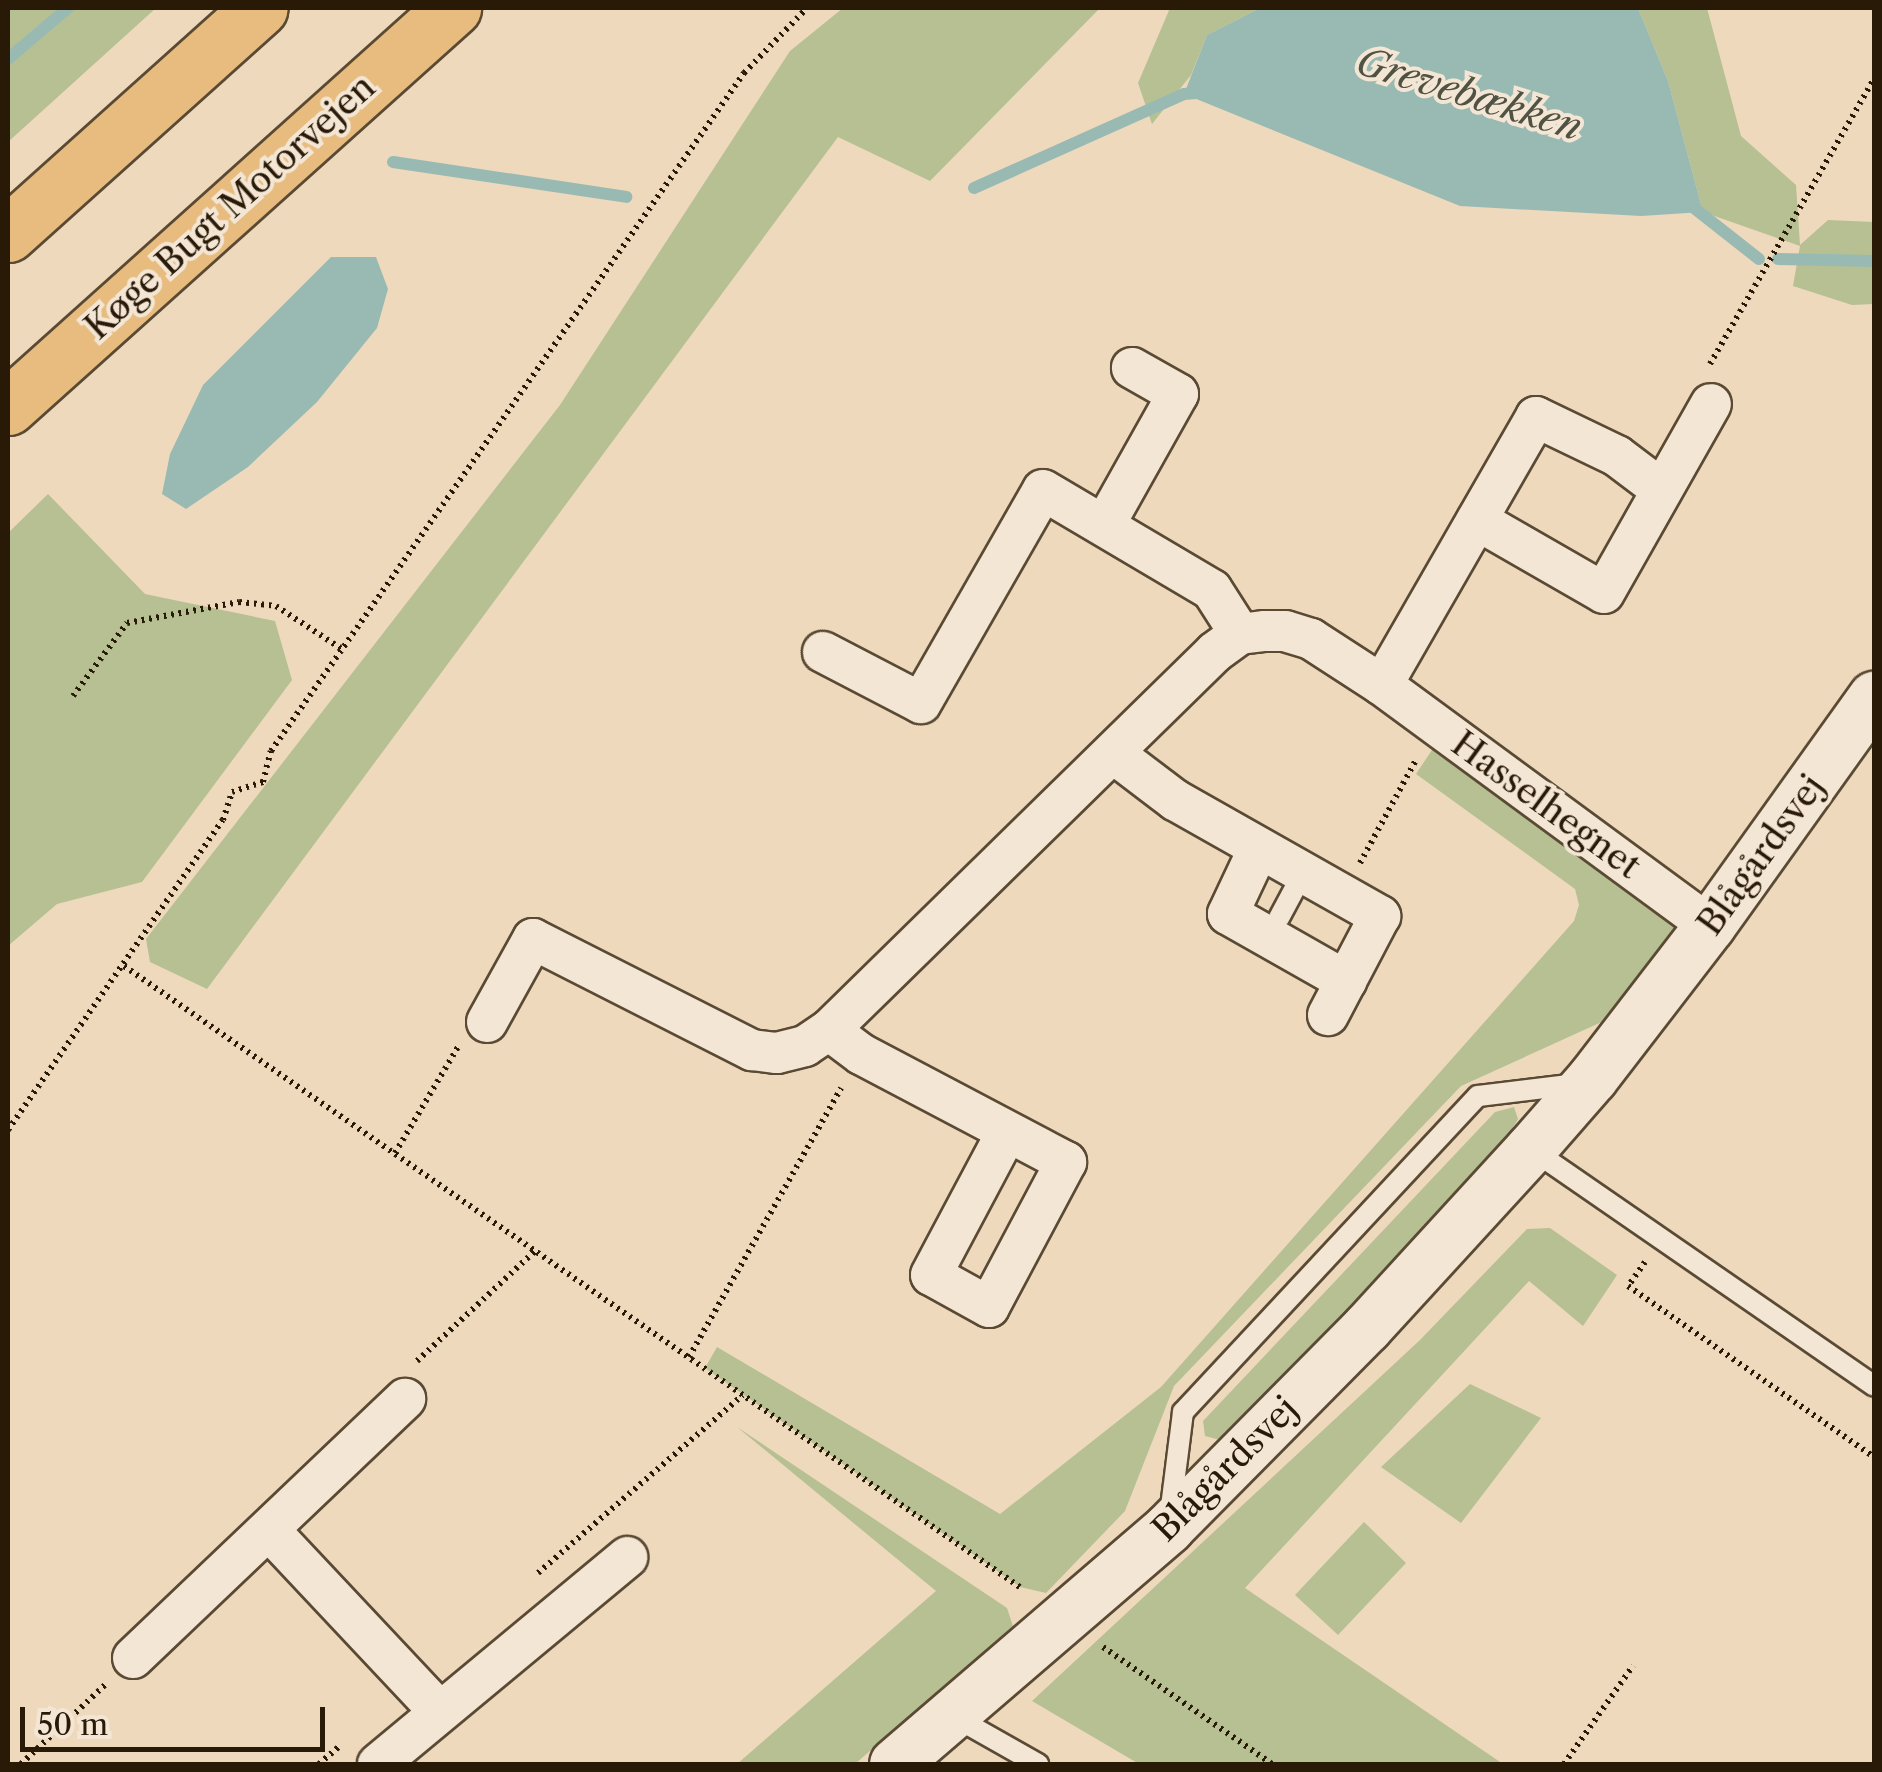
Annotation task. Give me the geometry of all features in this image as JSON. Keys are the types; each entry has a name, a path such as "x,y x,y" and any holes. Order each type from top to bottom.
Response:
{"highway":[{"path":"8,234 260,8"},
{"name":"Køge Bugt Motorvejen","path":"8,407 453,8"}],"street":[{"path":"1105,524 1178,394 1132,368"},
{"path":"1477,520 1604,593 1712,404"},
{"path":"1382,685 1536,417 1616,456 1662,490"},
{"path":"488,1022 533,939 752,1050 777,1053 804,1046 829,1030 1215,652 1240,634 1212,590 1042,490 921,702 824,652"},
{"name":"Hasselhegnet","path":"1240,634 1285,631 1311,639 1382,685 1710,926"},
{"name":"Blågårdsvej","path":"895,1764 1169,1528 1367,1328 1588,1083 1710,926 1874,696"},
{"path":"1113,753 1175,800 1380,916 1337,998 1228,914 1259,848"},
{"path":"829,1030 861,1054 1007,1132"},
{"path":"133,1658 405,1399"},
{"path":"269,1530 440,1711"},
{"path":"378,1764 627,1557"}],"lane":[{"path":"1279,918 1303,873"},
{"path":"1169,1528 1183,1412 1478,1096 1588,1083"},
{"path":"1530,1149 1874,1386"},
{"path":"951,1715 1038,1764"}],"path":[{"path":"8,1130 222,820 232,792 263,782 270,751 744,73 807,8"},
{"path":"1712,404 1699,384 1874,80"},
{"path":"73,696 127,623 239,602 276,606 342,649"},
{"path":"1342,894 1437,726"},
{"path":"124,966 1020,1587"},
{"path":"395,1153 468,1029 488,1022"},
{"path":"689,1357 861,1054"},
{"path":"1661,1239 1628,1286 1874,1457"},
{"path":"405,1399 399,1377 536,1251"},
{"path":"1103,1647 1272,1764"},
{"path":"21,1764 133,1658"},
{"path":"1564,1764 1633,1666"}],"green space":[{"path":"8,8 156,8 8,142"},
{"path":"843,8 1100,8 930,181 838,137 207,989 150,962 146,939 560,405 790,51"},
{"path":"1170,8 1260,8 1207,35 1191,75 1152,124 1138,83"},
{"path":"1638,8 1707,8 1741,136 1796,185 1800,245 1828,220 1874,222 1874,304 1852,305 1793,286 1800,246 1703,212 1668,81"},
{"path":"48,494 145,594 275,621 292,680 142,882 57,904 8,946 8,533"},
{"path":"1436,744 1674,920 1674,936 1606,1020 1461,1086 1174,1386 1125,1511 1046,1593 1020,1587 705,1368 717,1347 1000,1514 1161,1387 1574,921 1579,905 1575,889 1416,774"},
{"path":"1514,1107 1518,1119 1511,1131 1385,1271 1220,1440 1205,1436 1203,1421 1495,1112"},
{"path":"1550,1228 1617,1275 1583,1326 1529,1281 1245,1588 1503,1764 1139,1764 1032,1701 1420,1340 1527,1229"},
{"path":"1470,1384 1541,1418 1461,1523 1381,1467"},
{"path":"737,1427 1007,1608 1013,1626 855,1764 737,1764 936,1591"},
{"path":"1364,1522 1406,1563 1338,1635 1295,1595"}],"water":[{"path":"1260,8 1638,8 1668,81 1703,212 1641,216 1460,206 1184,94 1207,35"},
{"path":"331,257 376,257 388,289 377,328 317,402 248,467 186,509 162,494 170,454 203,385"}],"waterway":[{"name":"Grevebækken","path":"8,59 68,8"},
{"name":"Grevebækken","path":"974,188 1184,94 1196,93"},
{"name":"Grevebækken","path":"393,162 626,197"},
{"name":"Grevebækken","path":"1689,204 1759,259"},
{"name":"Grevebækken","path":"1778,259 1874,261"}]}
